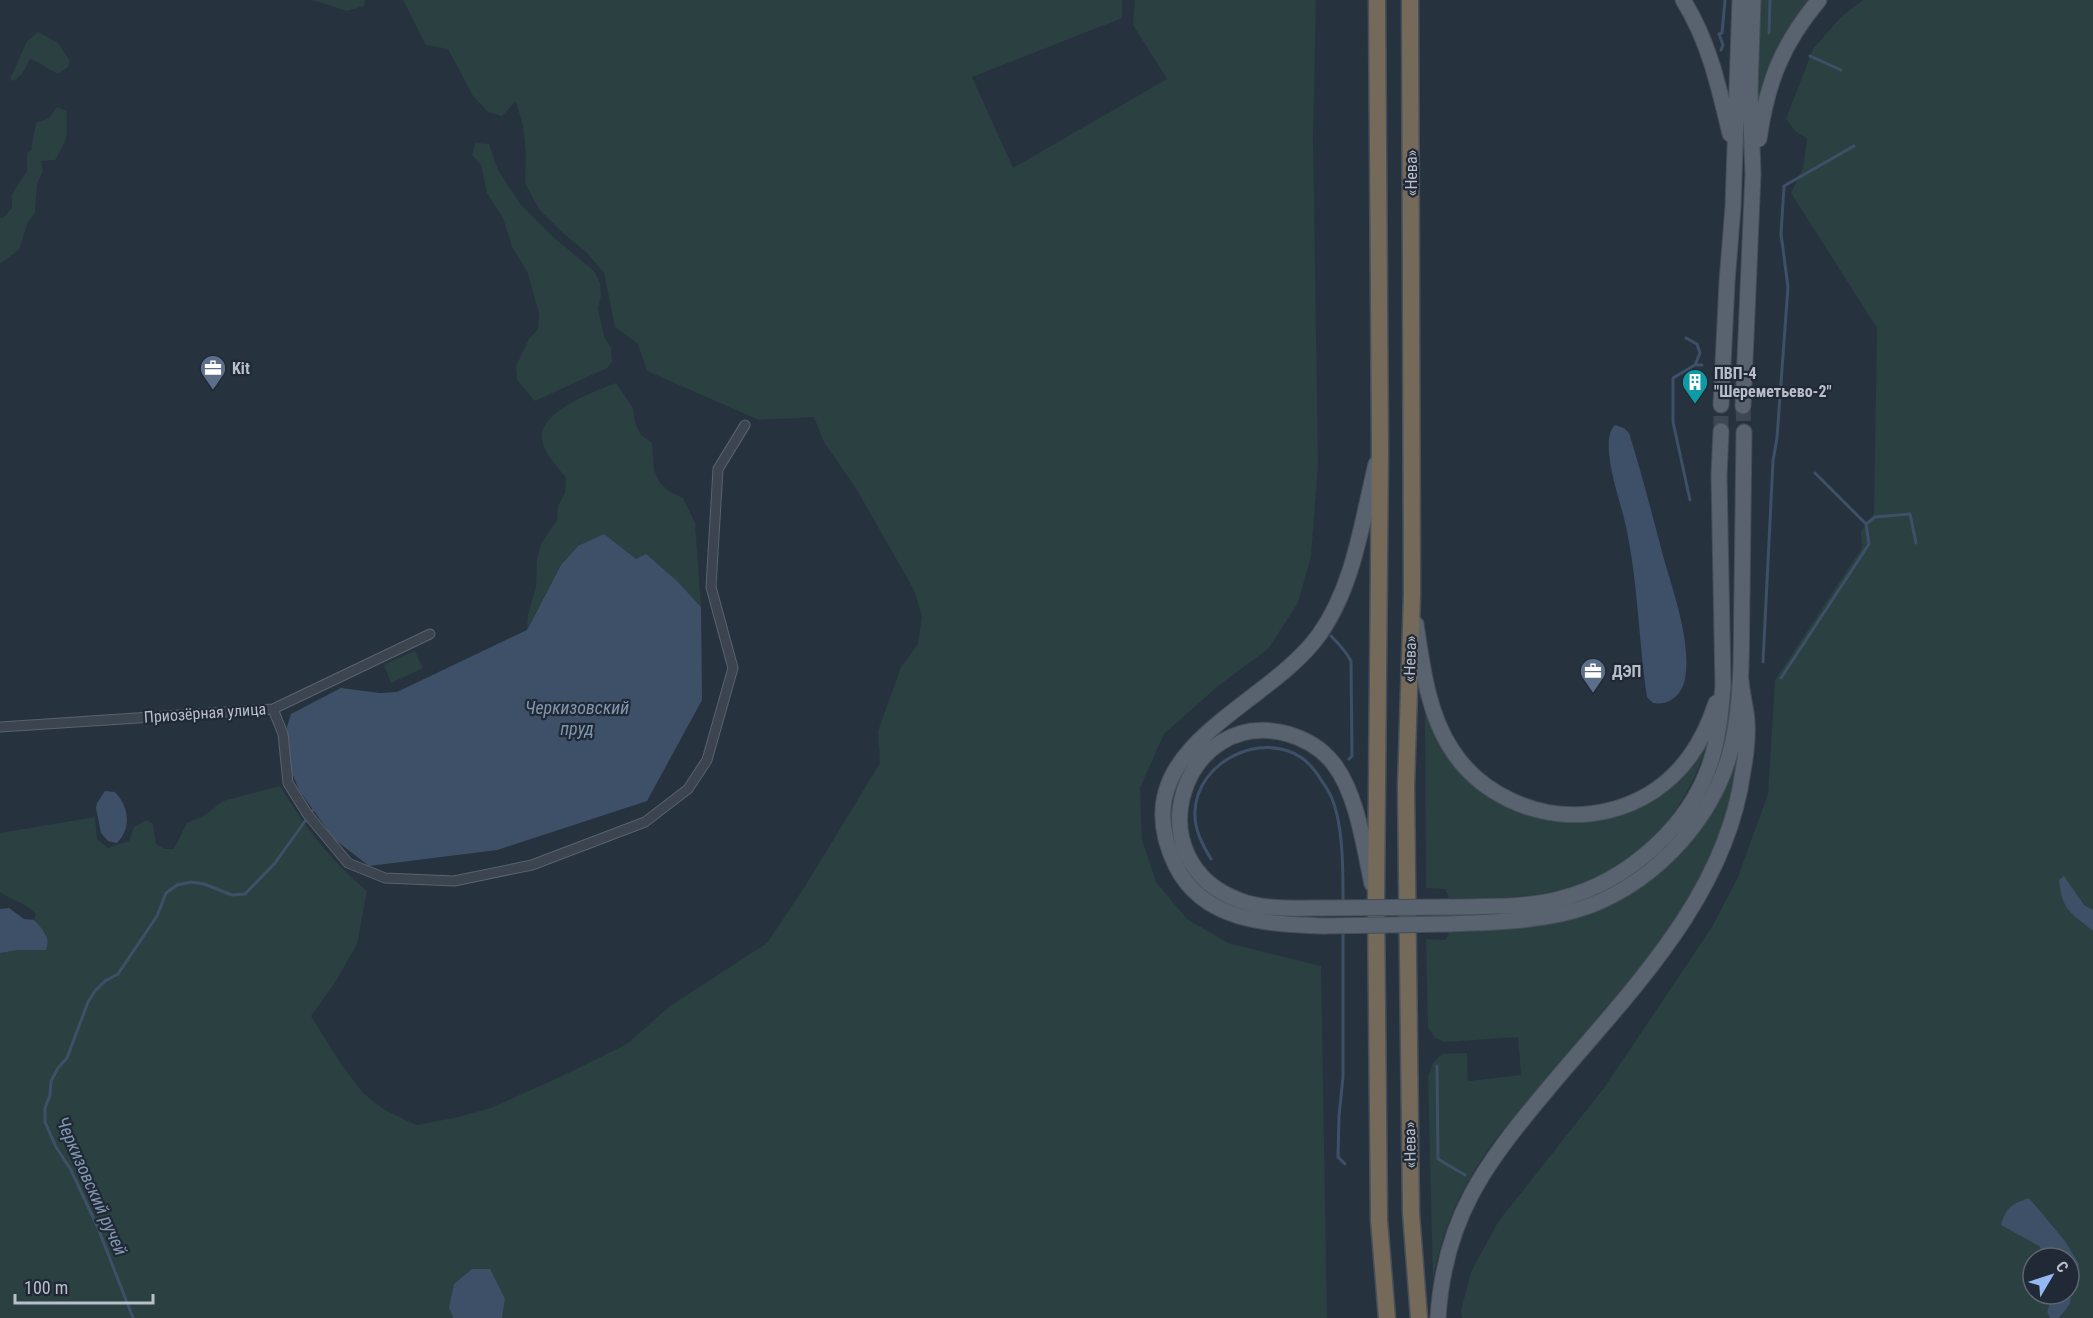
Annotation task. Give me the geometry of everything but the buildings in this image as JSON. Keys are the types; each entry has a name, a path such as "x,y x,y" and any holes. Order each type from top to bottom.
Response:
{"highway":[{"name":"«Нева»","path":"1377,0 1380,449 1376,902 1379,1220 1387,1318"},
{"name":"«Нева»","path":"1410,0 1412,594 1406,787 1411,1213 1419,1318"}],"main road":[{"path":"1683,0 1699,30 1713,65 1735,158"},
{"path":"1721,405 1735,158 1740,0"},
{"path":"1743,406 1753,174 1750,89 1754,0"},
{"path":"1753,174 1762,114 1775,73 1792,34 1819,0"},
{"path":"1376,902 1349,792 1327,756 1307,741 1277,731 1262,730 1246,733 1219,745 1197,764 1183,792 1179,810 1182,840 1189,859 1200,873 1212,885 1241,901 1283,908 1536,904 1560,899 1603,882 1639,860 1665,837 1683,813 1713,756 1723,686 1719,475 1721,431"},
{"path":"1380,449 1342,594 1319,635 1293,665 1207,732 1188,751 1174,771 1168,786 1163,815 1164,833 1168,851 1178,870 1202,899 1238,917 1259,922 1323,926 1450,924 1530,919 1562,914 1610,897 1649,872 1676,848 1695,824 1718,785 1733,741 1740,681 1744,432"},
{"path":"1412,594 1421,662 1437,721 1452,751 1475,777 1499,794 1537,810 1579,815 1603,813 1631,804 1652,792 1673,775 1690,756 1713,713 1723,686"},
{"path":"1438,1318 1445,1261 1459,1218 1477,1181 1501,1145 1660,954 1704,888 1731,825 1741,790 1747,722 1740,681"}],"street":[{"path":"273,709 282,734 288,783 308,815 348,862 385,878 454,881 532,865 645,822 688,789 707,760 733,668 711,587 718,469 745,425"},
{"name":"Приозёрная улица","path":"0,727 273,709 430,634"}],"green space":[{"path":"312,0 365,0 364,6 347,11"},
{"path":"403,0 1122,0 1122,18 972,77 1013,168 1167,79 1133,25 1135,0 1316,0 1313,137 1318,465 1311,556 1298,603 1268,649 1218,686 1164,734 1140,788 1142,840 1156,882 1187,919 1228,943 1321,966 1327,1318 502,1318 505,1299 449,1308 453,1318 0,1318 0,953 46,950 46,934 34,920 36,914 32,910 0,892 0,833 95,817 97,839 108,848 129,841 134,827 147,820 153,824 156,844 165,849 174,849 187,823 204,816 223,801 280,786 319,842 367,891 357,944 336,981 311,1016 341,1064 363,1093 383,1109 416,1125 454,1118 491,1108 627,1044 670,1006 767,943 804,888 880,763 878,731 901,667 918,644 922,616 914,590 857,490 824,442 814,417 759,420 647,371 638,344 615,327 604,273 586,252 539,209 525,183 526,153 523,126 516,101 502,116 488,112 473,96 448,49 426,45"},
{"path":"1759,0 1809,0 1791,22 1778,46 1758,99 1756,98"},
{"path":"1863,0 2093,0 2093,1318 2059,1318 2068,1306 2081,1306 2081,1246 2065,1246 2029,1198 2002,1225 2039,1246 2021,1246 2021,1306 2049,1306 2047,1312 2050,1318 1462,1318 1461,1310 1471,1272 1498,1222 1604,1088 1712,927 1738,877 1768,794 1775,680 1862,548 1861,531 1874,514 1877,328 1791,193 1803,168 1807,138 1796,132 1786,119 1813,49 1841,17"},
{"path":"38,32 58,43 70,61 68,67 59,73 30,59 22,74 14,81 10,79 27,41"},
{"path":"57,107 67,111 67,132 64,143 55,160 41,161 43,170 37,184 35,213 27,224 19,250 0,264 0,218 3,218 12,208 12,194 27,171 27,153 31,150 36,123 49,118"},
{"path":"475,143 489,144 498,170 521,205 551,235 594,271 600,283 601,296 598,309 604,336 611,348 612,362 607,368 535,401 517,380 516,366 529,339 538,329 539,313 527,271 512,247 503,218 487,193 481,165 472,155"},
{"path":"616,383 633,408 635,422 641,435 652,443 654,470 660,483 670,492 683,498 695,523 701,607 678,582 637,559 578,546 561,565 527,629 528,615 536,587 537,559 541,544 557,520 558,506 565,493 566,478 545,449 542,433 547,422 556,413 581,398"},
{"path":"415,651 423,668 391,683 384,665"},
{"path":"1425,711 1440,744 1519,811 1633,809 1712,727 1704,755 1679,806 1643,848 1620,865 1595,878 1553,892 1509,897 1449,898 1445,889 1426,888"},
{"path":"1739,740 1727,809 1712,853 1692,895 1653,952 1483,1157 1448,1224 1433,1280 1428,1076 1433,1063 1442,1054 1467,1053 1468,1081 1521,1075 1518,1037 1445,1042 1435,1038 1428,1027 1426,939 1446,940 1450,930 1565,919 1680,852"}],"water":[{"path":"1615,425 1624,428 1629,433 1675,596 1686,647 1683,685 1674,698 1664,703 1653,703 1647,697 1632,559 1609,454 1611,432"},
{"name":"Черкизовский пруд","path":"604,534 636,559 646,554 678,582 701,607 702,700 647,801 497,850 369,866 334,839 299,790 290,768 287,727 291,714 341,688 380,693 397,692 527,630 561,565 578,546"},
{"path":"105,791 115,792 126,811 127,824 117,843 108,841 101,833 96,808"},
{"path":"2064,876 2084,905 2093,910 2093,931 2069,911 2060,891 2059,880"},
{"path":"9,908 24,919 34,920 47,937 46,950 0,953 0,909"},
{"path":"2029,1198 2068,1246 2039,1246 2001,1225 2010,1207"},
{"path":"472,1269 490,1269 505,1299 502,1318 453,1318 449,1308 454,1284"},
{"path":"2049,1306 2068,1306 2059,1318 2050,1318 2047,1312"}],"waterway":[{"path":"1721,50 1723,45 1719,34 1722,33 1725,0"},
{"path":"1769,33 1770,0"},
{"path":"1810,56 1841,70"},
{"path":"1763,662 1773,461 1777,438 1788,287 1781,234 1784,186 1854,146"},
{"path":"1686,338 1697,344 1700,353 1695,365"},
{"path":"1690,500 1673,422 1673,378 1695,365 1702,365"},
{"path":"1781,678 1869,544 1866,524 1815,473"},
{"path":"1866,524 1875,517 1910,514 1916,543"},
{"path":"1331,636 1351,661 1352,756 1349,759"},
{"path":"1211,859 1199,836 1195,818 1198,794 1207,778 1219,765 1234,756 1251,750 1268,748 1286,750 1310,765 1333,800 1340,828 1343,902"},
{"name":"Черкизовский ручей","path":"133,1318 98,1228 45,1122 45,1108 50,1095 51,1081 67,1058 88,1002 105,981 118,974 157,916 166,893 177,885 191,882 204,884 232,895 245,894 275,863 313,810"},
{"path":"1343,930 1343,1077 1338,1157 1345,1164"},
{"path":"1437,1066 1438,1159 1465,1175"}],"tunnel":[{"path":"1721,405 1721,431"},
{"path":"1743,406 1744,432"}],"place":[{"name":"Kit","path":"213,391"},
{"name":"ПВП-4 \"Шереметьево-2\"","path":"1695,405"},
{"name":"ДЭП","path":"1593,694"}]}
